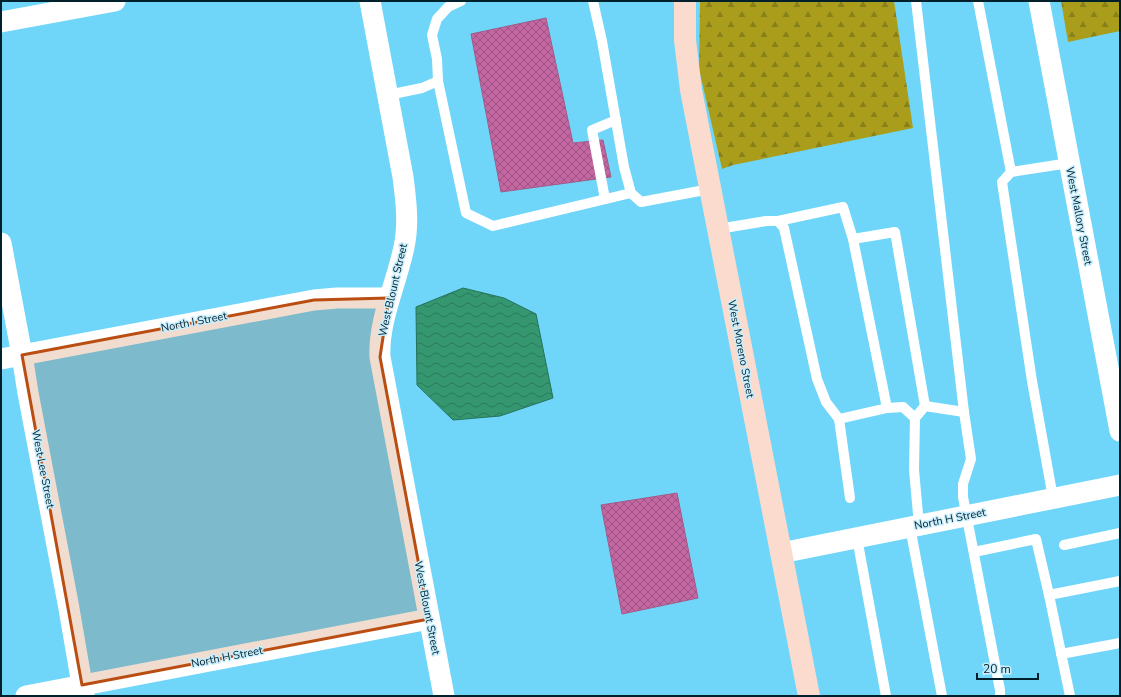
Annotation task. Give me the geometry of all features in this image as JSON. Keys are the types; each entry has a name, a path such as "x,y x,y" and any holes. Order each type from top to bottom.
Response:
{"street":[{"path":"1,22 115,1"},
{"name":"West Blount Street","path":"370,1 403,177 407,220 404,246 389,298 380,347 380,357 444,696"},
{"name":"West Moreno Street","path":"685,1 685,40 691,90 809,696"},
{"name":"West Mallory Street","path":"1039,1 1120,431"},
{"name":"West Lee Street","path":"1,243 68,602 83,691"},
{"name":"North I Street","path":"1,359 314,300 337,298 389,298"},
{"name":"North H Street","path":"781,553 1120,485"},
{"name":"North H Street","path":"26,696 83,691 429,619"}],"lane":[{"path":"461,1 448,6 437,19 432,35 437,59 438,81 466,213 493,226 631,193"},
{"path":"593,1 602,41 624,167 631,193 641,202 710,189"},
{"path":"916,1 964,412 971,459 962,484 963,497 1000,696"},
{"path":"978,1 1011,172"},
{"path":"388,95 422,88 438,81"},
{"path":"605,199 592,130 616,120"},
{"path":"1053,498 1032,381 1002,182 1011,172 1069,163"},
{"path":"718,229 766,221 778,222 843,207 853,239 887,408"},
{"path":"778,222 784,228 817,379 826,402 840,419 850,498"},
{"path":"853,239 895,232 925,406"},
{"path":"925,406 964,412"},
{"path":"925,406 914,418 915,526 942,696"},
{"path":"840,419 887,408 903,407 914,418"},
{"path":"1064,545 1120,533"},
{"path":"857,538 886,696"},
{"path":"974,552 1036,539 1070,696"},
{"path":"1049,596 1120,580"},
{"path":"1061,654 1120,643"}],"highlighted area":[{"path":"389,298 380,357 429,619 82,685 22,355 314,300"}],"green space":[{"path":"700,1 894,1 913,128 733,165 722,169 699,69"},
{"path":"1061,1 1120,1 1120,31 1068,42"}],"water":[{"path":"463,288 504,298 536,314 553,398 500,416 453,420 417,385 416,307"}],"building":[{"path":"546,18 573,143 603,140 611,177 501,192 471,34"},
{"path":"677,493 698,598 622,614 601,505"}]}
